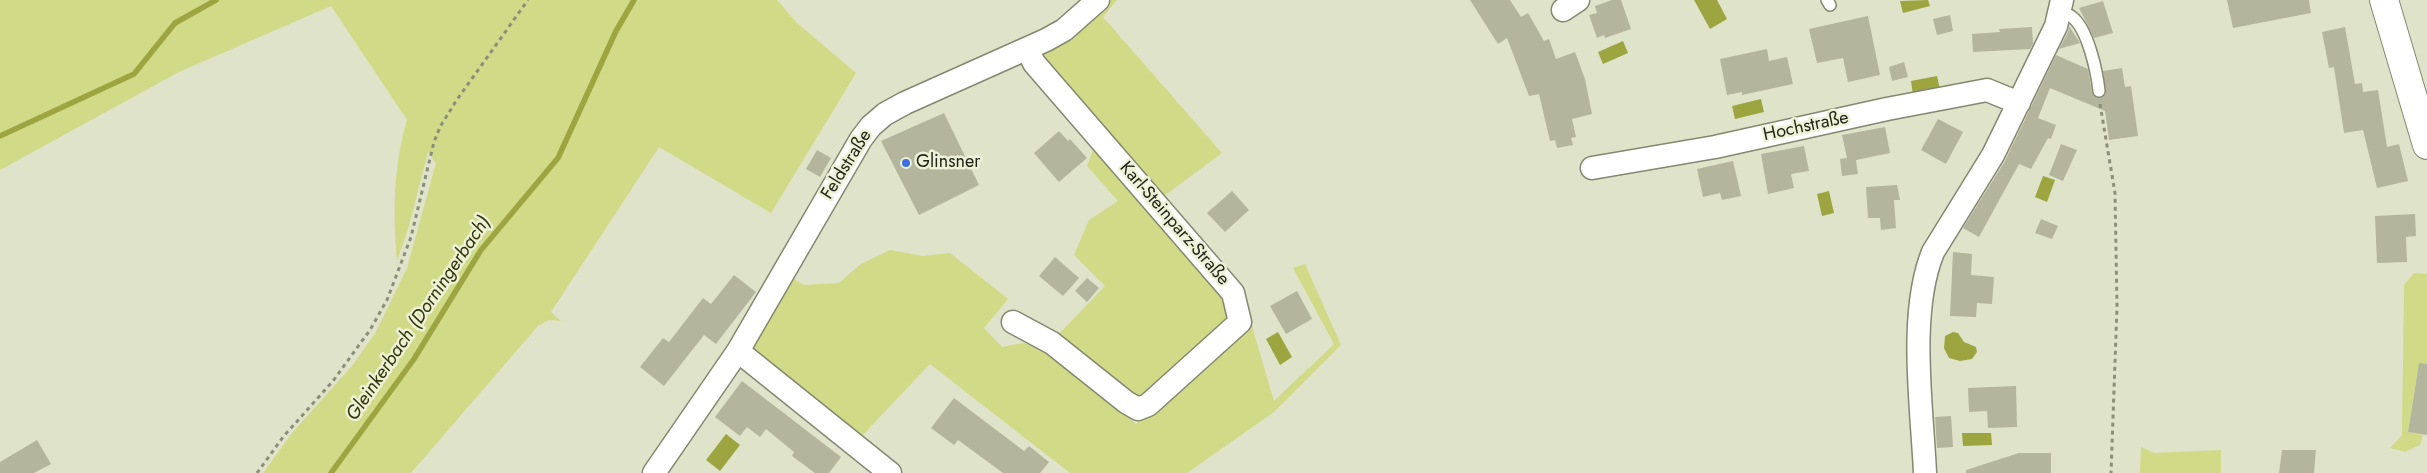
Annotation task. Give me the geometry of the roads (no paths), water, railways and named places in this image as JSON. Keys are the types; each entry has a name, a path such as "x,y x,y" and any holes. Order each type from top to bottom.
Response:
{"street":[{"name":"Feldstraße","path":"654,473 738,351 771,296 817,212 861,139 871,126 885,114 904,103 1028,50 1064,30 1098,0"},
{"path":"2384,0 2427,145"},
{"path":"1926,473 1919,331 1920,301 1925,275 1934,252 1993,155 2062,6"},
{"name":"Karl-Steinparz-Straße","path":"1013,322 1052,343 1126,402 1138,409 1148,405 1240,322 1233,292 1034,63 1028,50"},
{"name":"Hochstraße","path":"1592,168 1715,147 1887,109 1987,90 2019,102"},
{"path":"738,351 890,473"}],"lane":[{"path":"2062,6 2082,29 2097,74 2099,91"}],"waterway":[{"path":"0,136 134,74 175,23 216,0"},
{"name":"Gleinkerbach (Dorningerbach)","path":"331,473 414,359 481,250 558,158 616,31 634,0"}],"place":[{"name":"Glinsner","path":"906,163"}]}
